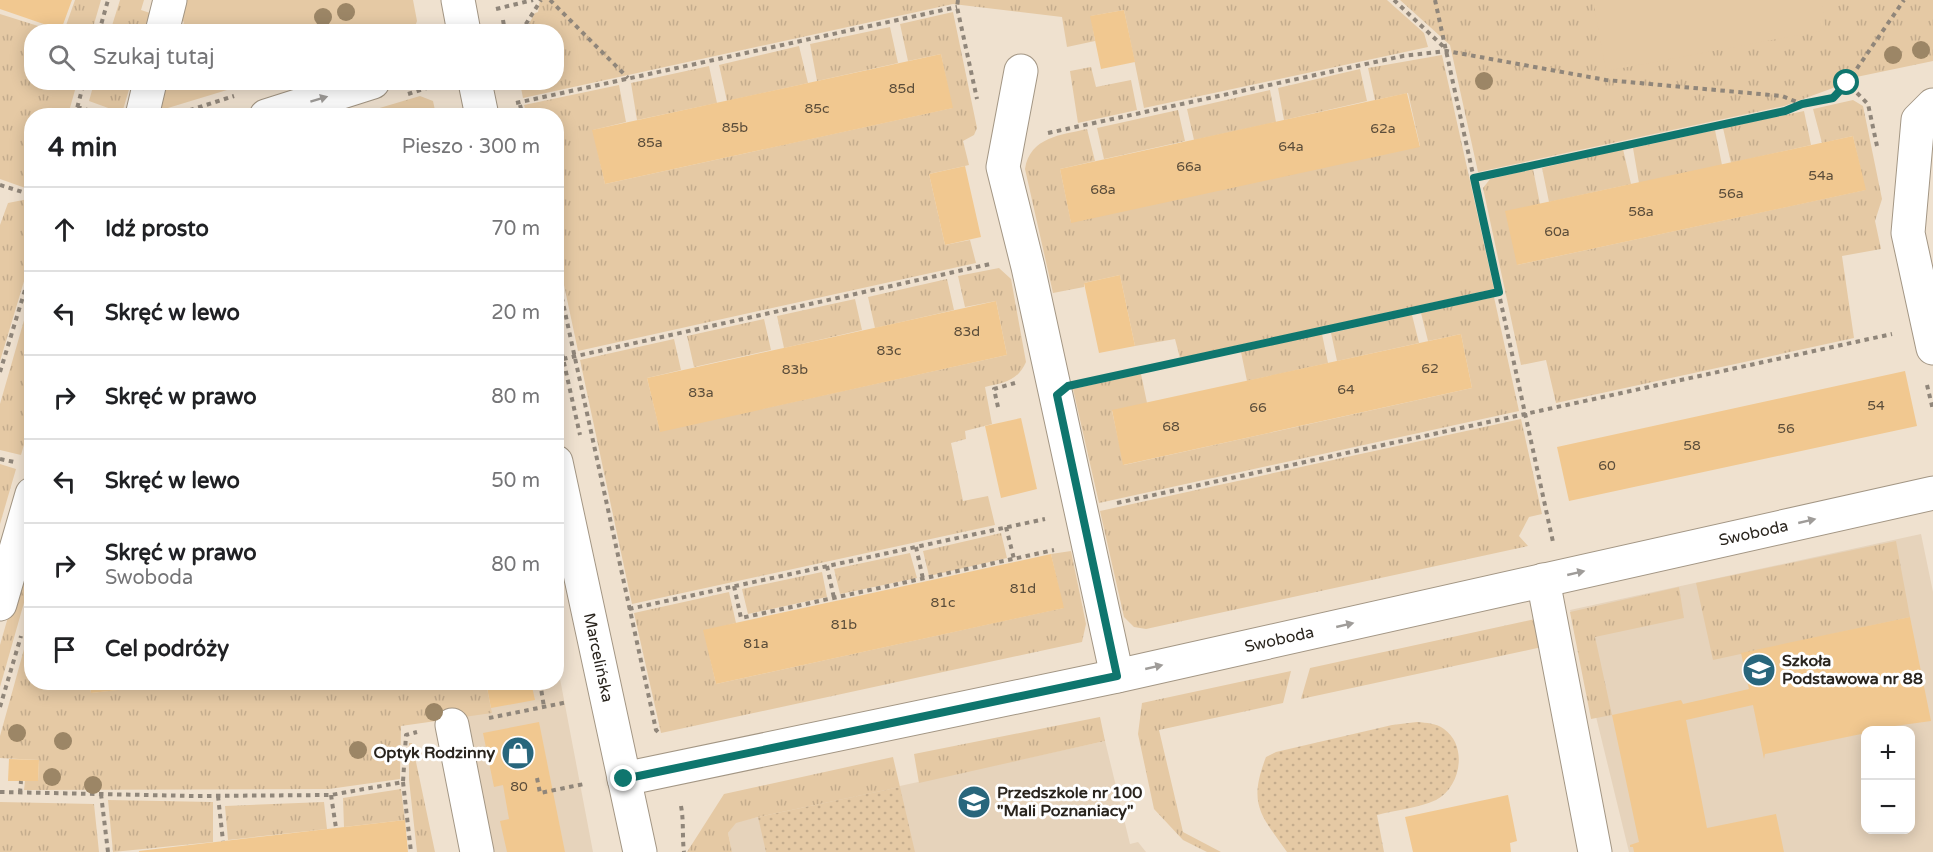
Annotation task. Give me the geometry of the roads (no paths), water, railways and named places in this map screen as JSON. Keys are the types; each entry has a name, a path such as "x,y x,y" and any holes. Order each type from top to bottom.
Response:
{"street":[{"path":"164,24 170,0"},
{"path":"458,0 462,24"},
{"path":"1021,71 1003,166 1082,511 1082,544 1117,676"},
{"path":"144,108 148,90"},
{"path":"255,104 329,90"},
{"path":"481,90 494,108"},
{"path":"1929,363 1908,233 1918,120 1933,105"},
{"name":"Swoboda","path":"624,779 1117,676 1933,494"},
{"name":"Marcelińska","path":"564,499 640,852"},
{"path":"0,604 24,522"},
{"path":"1543,580 1595,852"},
{"path":"452,725 477,852"}],"place":[{"name":"Szkoła Podstawowa nr 88","path":"1759,670"},
{"name":"Optyk Rodzinny","path":"518,753"},
{"name":"Przedszkole nr 100 \"Mali Poznaniacy\"","path":"974,802"}]}
